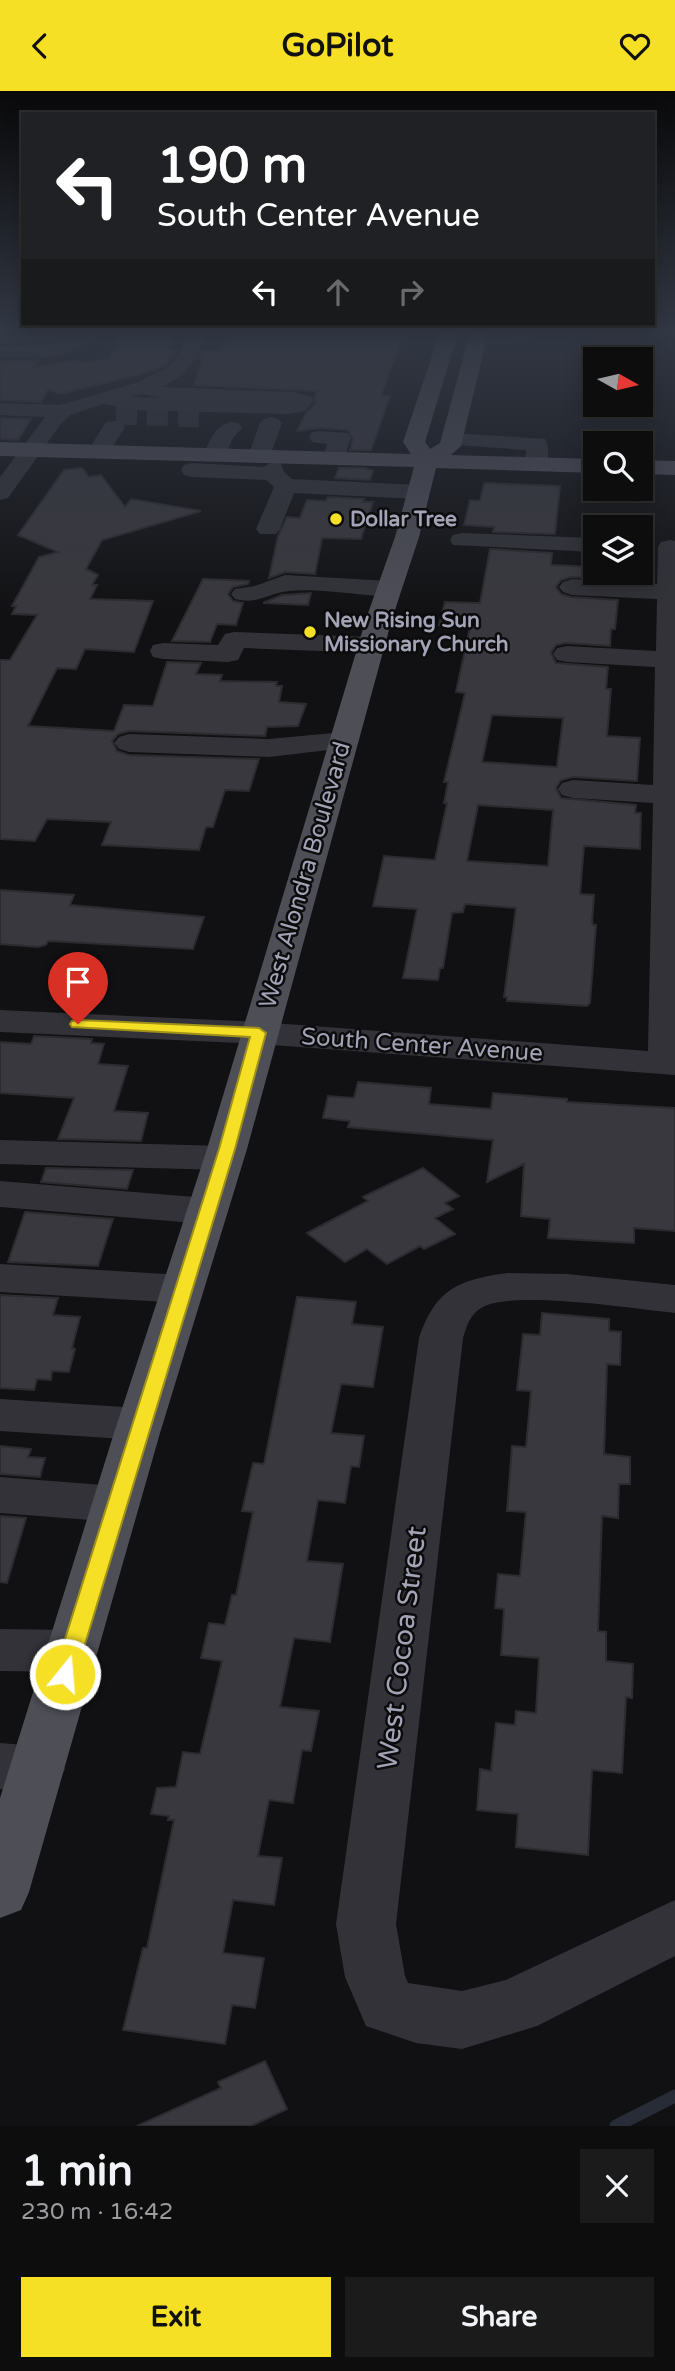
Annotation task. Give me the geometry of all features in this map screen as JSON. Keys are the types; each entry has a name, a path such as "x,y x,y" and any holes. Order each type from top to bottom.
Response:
{"main road":[{"name":"West Alondra Boulevard","path":"0,1892 18,1768 72,1651 224,1158 344,741 369,627 389,589 407,537 426,461 414,442 420,424"},
{"path":"426,461 450,446 456,424"},
{"path":"0,449 98,452 215,445"},
{"path":"273,468 334,458 583,466"},
{"path":"653,467 675,468"}],"street":[{"path":"0,493 53,424"},
{"path":"98,452 113,424"},
{"path":"130,424 141,427"},
{"path":"203,424 210,429 215,445"},
{"path":"268,529 273,468 271,424"},
{"path":"320,437 340,438 334,458"},
{"path":"452,439 537,444 536,464"},
{"path":"215,445 273,468 419,492"},
{"path":"182,493 215,445"},
{"path":"462,540 583,545"},
{"path":"665,547 671,592 670,1064"},
{"path":"244,594 259,593 285,583 389,589"},
{"path":"572,587 671,592"},
{"path":"163,651 304,657 309,643 369,627"},
{"path":"567,654 670,660"},
{"path":"129,743 269,748 344,741"},
{"path":"573,789 669,795"},
{"name":"South Center Avenue","path":"0,1021 259,1033 670,1064"},
{"path":"0,1152 224,1158"},
{"path":"0,1194 207,1211"},
{"path":"0,1278 182,1289"},
{"name":"West Cocoa Street","path":"675,1299 542,1287 498,1288 468,1296 449,1313 442,1338 366,1924 375,1977 388,2006 416,2014 462,2020 515,2006 675,1927"},
{"path":"0,1415 140,1425"},
{"path":"0,1495 116,1504"},
{"path":"0,1650 72,1651"}],"building":[{"path":"0,424 28,424 18,440 0,439"},
{"path":"301,424 380,424 371,450 350,450 353,439 348,430 320,428 297,431"},
{"path":"82,468 89,477 101,475 125,507 131,499 201,511 102,540 86,569 98,575 92,585 97,585 90,599 153,601 134,652 85,649 76,669 57,668 28,726 114,731 124,705 153,706 167,662 201,663 196,674 222,675 220,681 277,682 276,686 282,686 279,702 306,704 298,726 267,727 265,736 129,731 118,734 112,741 117,751 129,755 259,759 249,791 225,790 213,827 206,827 199,850 102,845 111,822 47,819 35,841 0,839 0,660 10,660 37,615 12,614 16,606 12,606 39,557 58,552 18,535 64,470"},
{"path":"339,468 364,468 373,471 370,480 335,478"},
{"path":"486,483 560,486 555,534 493,532 494,527 464,525 470,500 480,501"},
{"path":"328,497 373,502 361,539 322,538 315,574 285,572 269,578 278,536 287,517 300,518 307,500 326,501"},
{"path":"490,549 552,553 551,565 583,566 583,578 561,580 556,587 561,594 618,600 610,646 566,643 556,645 551,653 556,663 608,667 606,689 611,689 607,736 640,738 637,781 573,777 561,780 556,788 561,798 636,805 635,813 641,813 640,849 584,846 580,894 594,895 592,921 593,925 596,925 590,1003 587,1006 507,1001 507,997 504,997 516,908 465,904 463,912 452,913 443,968 440,968 438,980 403,978 417,909 373,906 384,856 435,860 447,803 444,803 448,782 444,782 465,693 456,692 470,627 439,625 445,602 480,603","holes":["492,715 563,718 557,767 482,762","478,805 553,810 548,866 467,861"]},
{"path":"203,579 249,581 248,584 233,587 228,594 233,601 243,603 236,625 217,624 210,642 172,641"},
{"path":"311,593 308,605 263,603 282,595"},
{"path":"0,890 74,895 70,905 204,917 193,949 48,941 46,945 38,947 0,944"},
{"path":"34,1036 92,1039 91,1043 104,1044 98,1064 128,1066 114,1111 148,1113 141,1141 58,1139 74,1098 0,1093 0,1042 31,1044"},
{"path":"358,1082 431,1088 429,1104 491,1109 493,1093 567,1099 567,1102 675,1108 675,1231 634,1228 634,1243 548,1238 550,1219 521,1216 524,1164 487,1182 493,1140 348,1127 350,1121 323,1118 328,1096 354,1098"},
{"path":"46,1168 133,1170 127,1189 41,1182"},
{"path":"423,1168 459,1196 445,1203 453,1209 435,1218 455,1234 424,1249 420,1246 387,1264 367,1249 345,1262 307,1233 368,1201 363,1197"},
{"path":"25,1212 113,1219 98,1266 8,1262"},
{"path":"0,1295 58,1298 53,1315 80,1317 69,1372 52,1371 51,1380 37,1379 34,1390 0,1388"},
{"path":"297,1297 356,1302 352,1324 383,1327 373,1387 341,1384 331,1433 364,1436 359,1467 351,1466 345,1503 318,1500 307,1561 343,1564 330,1642 294,1638 280,1707 319,1711 311,1751 302,1750 293,1803 269,1800 258,1856 282,1858 274,1905 233,1900 223,1953 264,1958 255,2008 232,2005 225,2044 123,2030 143,1948 147,1948 174,1820 168,1820 169,1816 151,1814 157,1788 176,1787 183,1752 200,1754 222,1661 201,1658 209,1623 225,1625 232,1595 236,1595 253,1512 242,1511 253,1463 264,1464"},
{"path":"542,1313 609,1319 609,1331 621,1332 620,1365 607,1364 604,1454 630,1457 630,1484 619,1484 618,1518 602,1516 598,1631 606,1632 606,1661 633,1664 632,1698 626,1697 622,1773 592,1770 588,1855 516,1847 518,1814 477,1810 480,1769 491,1771 496,1723 515,1725 516,1711 536,1713 539,1658 501,1655 504,1609 495,1608 498,1574 520,1576 526,1512 507,1511 512,1446 526,1447 531,1391 517,1390 523,1334 540,1335"},
{"path":"0,1446 31,1449 28,1457 45,1458 40,1477 0,1474"},
{"path":"0,1516 26,1518 7,1583 0,1582"},
{"path":"265,2061 287,2109 251,2126 137,2126 221,2088 218,2082"}],"waterway":[{"path":"616,2126 675,2096"}],"place":[{"name":"Dollar Tree","path":"336,519"},
{"name":"New Rising Sun Missionary Church","path":"310,632"}],"route":[{"path":"65,1674 137,1433 227,1149 259,1033 78,1024"}]}
